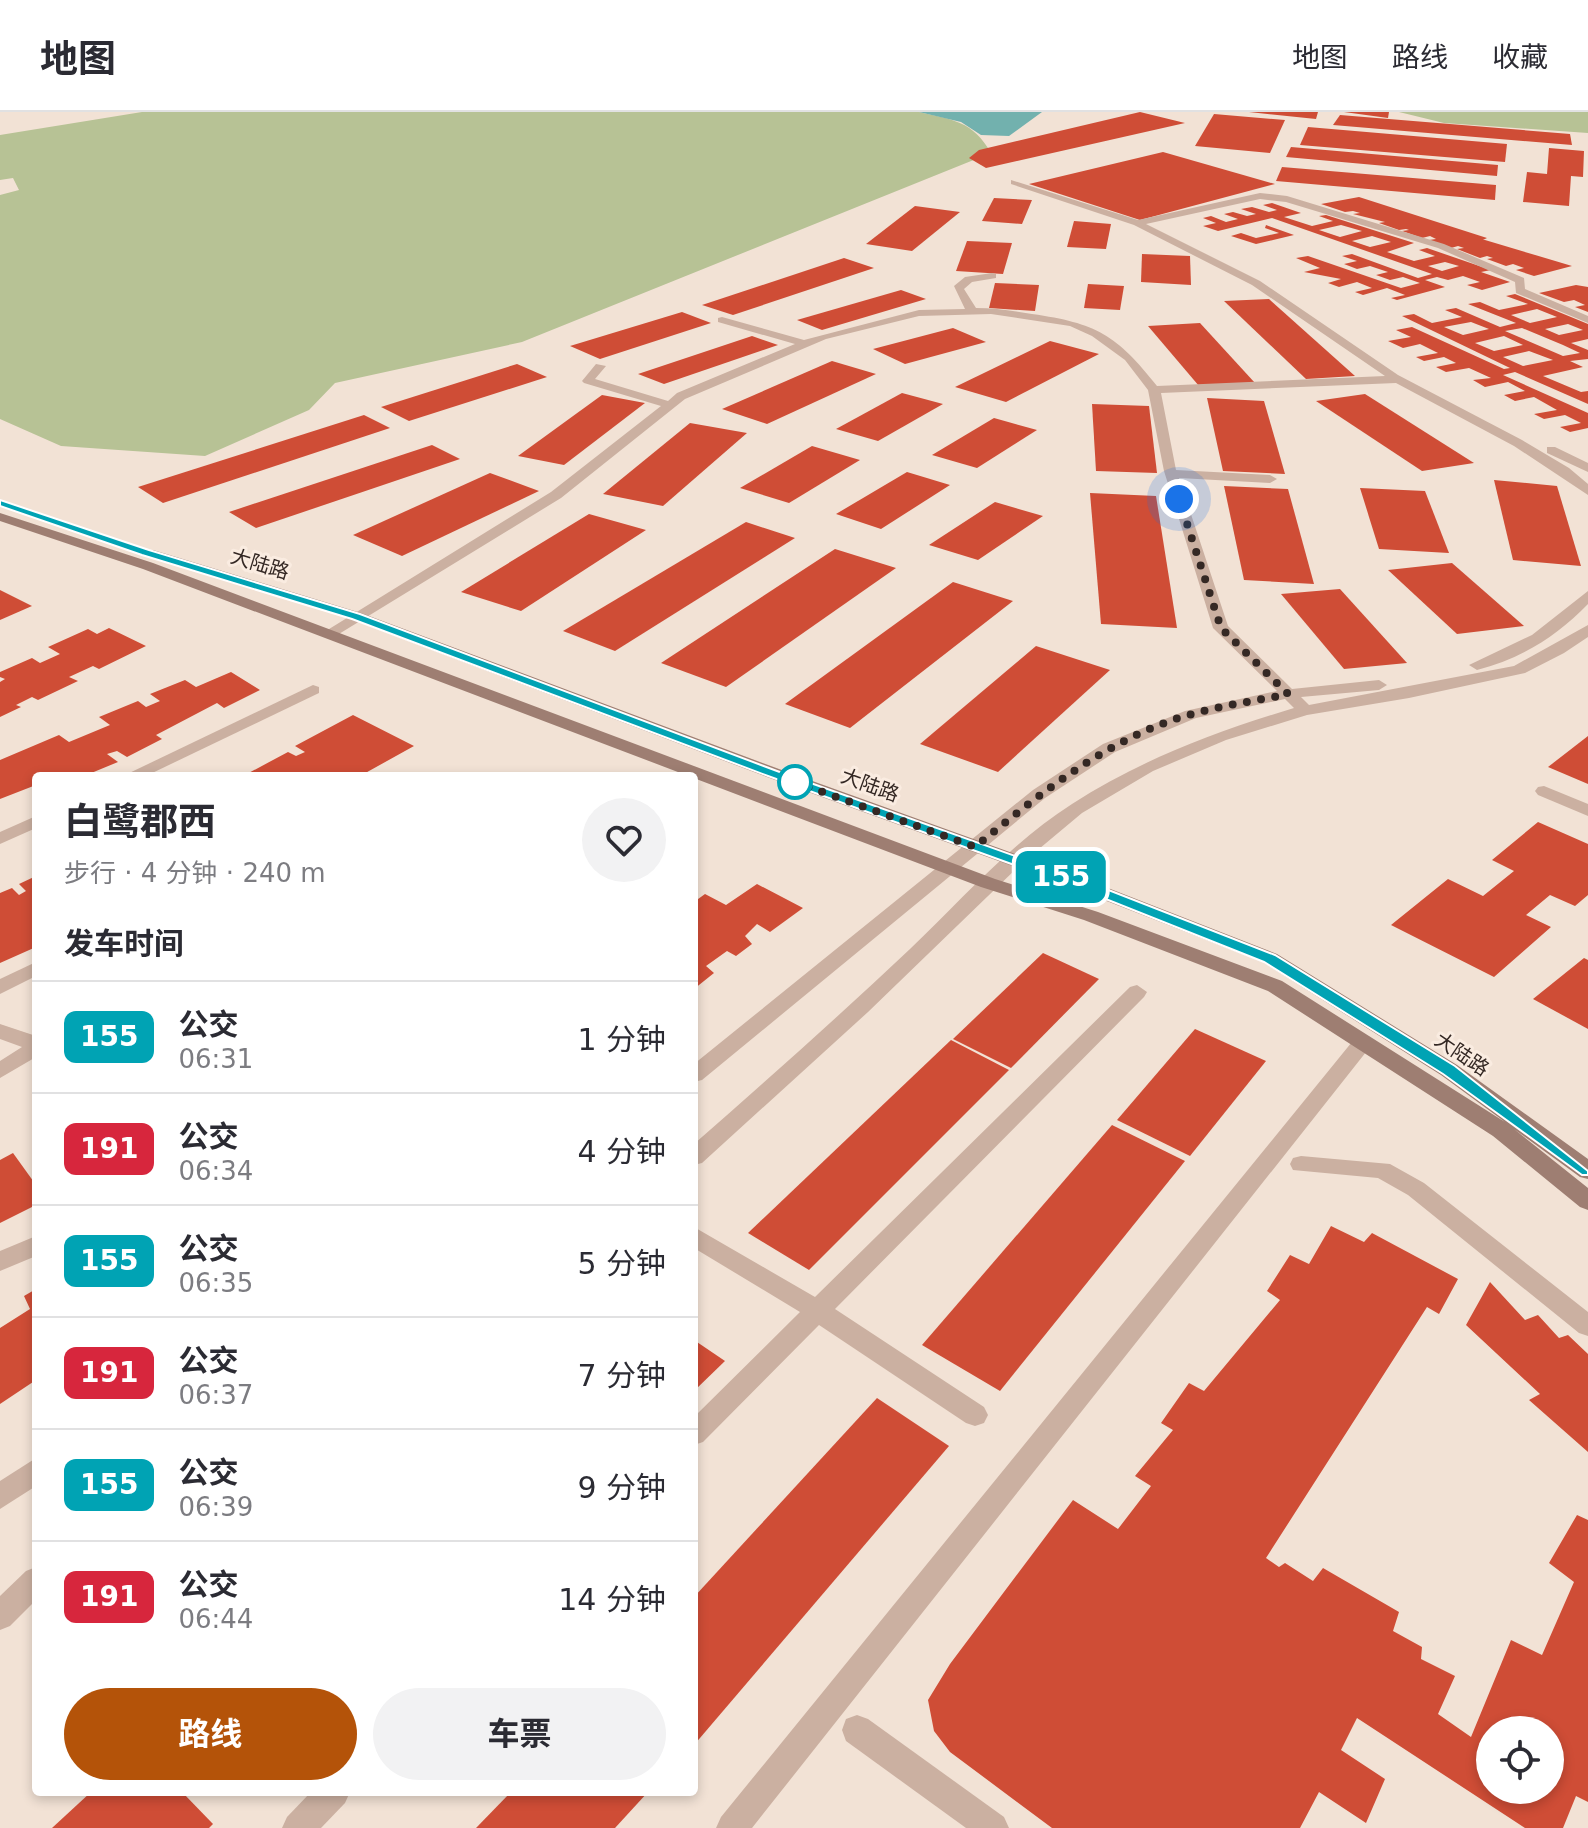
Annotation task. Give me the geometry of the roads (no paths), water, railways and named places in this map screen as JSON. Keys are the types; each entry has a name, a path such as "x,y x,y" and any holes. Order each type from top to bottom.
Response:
{"main road":[{"name":"大陆路","path":"0,503 145,552 356,616 1270,958 1449,1070 1588,1171"},
{"name":"大陆路","path":"0,517 148,566 693,772"},
{"name":"大陆路","path":"698,774 947,868 1091,916 1275,986 1501,1130 1588,1201"}],"street":[{"path":"1014,182 1143,222 1216,253 1411,375 1588,468"},
{"path":"1143,222 1260,196 1287,199 1441,246 1494,266 1520,280 1520,291 1588,320"},
{"path":"1143,222 1256,283 1399,379 1518,443 1564,471 1588,491"},
{"path":"972,311 958,288 969,279 992,276"},
{"path":"329,634 556,495 681,396 822,337 919,313 991,311 1073,323 1096,334 1129,358 1154,390 1171,474 1221,628 1305,710"},
{"path":"722,320 805,344"},
{"path":"600,366 588,381 670,405"},
{"path":"1154,390 1399,379"},
{"path":"1171,474 1270,479"},
{"path":"698,1072 1039,794 1109,748 1191,714 1288,694 1382,685 1501,660 1566,619 1588,595"},
{"path":"698,1153 861,1007 1014,860 1076,809 1147,767 1220,736 1305,710 1519,670 1559,650 1588,630"},
{"path":"140,772 313,690"},
{"path":"1544,791 1588,811"},
{"path":"0,839 32,823"},
{"path":"0,987 32,970"},
{"path":"698,1430 1137,992"},
{"path":"0,1031 32,1044"},
{"path":"732,1828 1363,1042"},
{"path":"0,1071 32,1049"},
{"path":"1301,1164 1382,1170 1416,1189 1588,1326"},
{"path":"698,1238 818,1311 975,1415"},
{"path":"0,1262 32,1247"},
{"path":"0,1497 32,1473"},
{"path":"0,1616 32,1584"},
{"path":"857,1730 993,1828"},
{"path":"298,1828 330,1796"}],"water":[{"path":"919,112 1042,112 1009,136 981,135 961,122"}]}
